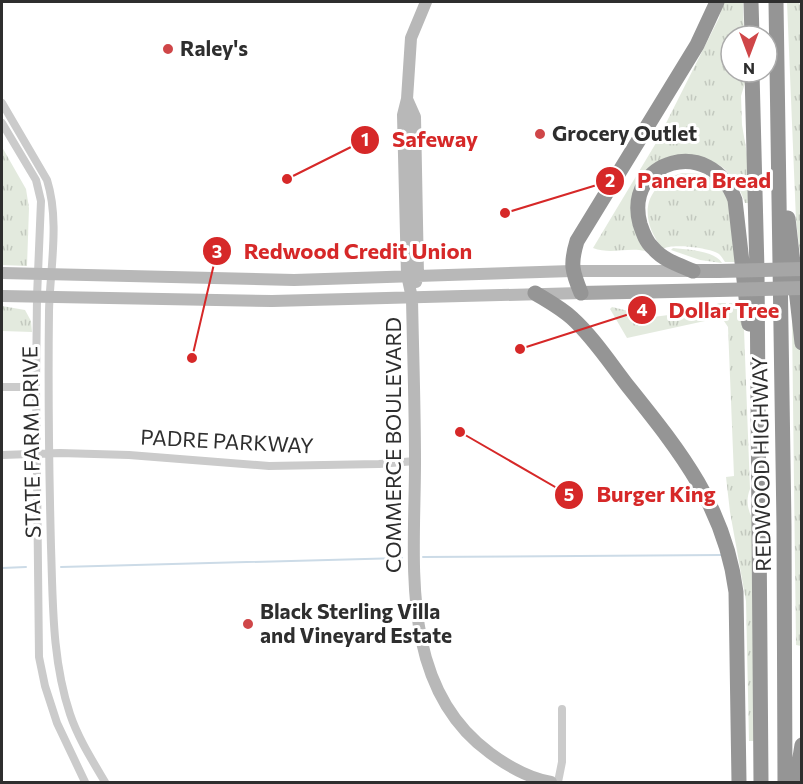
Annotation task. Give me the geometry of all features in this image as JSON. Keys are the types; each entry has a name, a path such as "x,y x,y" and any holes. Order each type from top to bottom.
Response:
{"highway":[{"path":"581,293 572,271 572,258 577,241 698,45 717,2"},
{"path":"751,2 752,24"},
{"name":"REDWOOD HIGHWAY","path":"776,2 784,526 785,783"},
{"name":"REDWOOD HIGHWAY","path":"752,84 761,783"},
{"path":"777,124 801,343"},
{"path":"693,271 666,259 653,250 642,230 639,218 638,207 644,184 662,168 674,162 695,163 713,170 730,188 735,200 758,416"},
{"path":"535,293 557,306 579,325 674,443 709,503 733,570 736,592 739,783"},
{"path":"796,783 801,745"}],"main road":[{"name":"COMMERCE BOULEVARD","path":"426,2 411,38 407,99 403,116 413,275 414,585 423,651 441,696 457,722 475,742 514,770 551,783"},
{"path":"2,273 294,280 572,271 801,270"},
{"path":"2,296 272,301 801,288"}],"street":[{"name":"STATE FARM DRIVE","path":"2,103 47,180 50,190 52,226 44,274 37,297 39,657 45,686 57,723 85,783"},
{"name":"STATE FARM DRIVE","path":"2,123 36,180 40,191 44,274 50,297 49,454 54,638 64,693 75,726 105,783"},
{"path":"2,387 36,387"},
{"name":"PADRE PARKWAY","path":"2,455 129,455 269,466 415,461"},
{"path":"558,783 562,762 562,709"}],"green space":[{"path":"723,2 743,2 744,24 719,24 719,84 745,84 741,96 742,125 747,154 748,203 745,203 734,180 719,165 703,162 661,164 633,224 645,251 606,251 593,248 656,143 719,18"},
{"path":"787,2 799,2 801,9 801,262 796,220"},
{"path":"2,147 26,189 29,208 27,266 2,265"},
{"path":"682,173 704,174 714,180 728,197 735,262 725,262 719,254 700,248 674,246 663,249 655,238 648,215 648,204 652,194 669,178"},
{"path":"673,248 707,253 722,263 700,260 671,250"},
{"path":"719,303 726,303 725,308 714,319 627,338 610,309 612,307 653,317 700,311"},
{"path":"729,303 743,303 750,489 748,504 752,518 756,741 749,741 746,601 726,477 734,476 728,327 722,318 728,311"},
{"path":"2,306 25,310 31,321 32,332 2,331"},
{"path":"792,320 795,320 802,360 801,646 796,645"}],"waterway":[{"path":"423,557 721,555"},
{"path":"61,567 402,558"},
{"path":"2,568 26,567"}],"place":[{"name":"Raley's","path":"168,49"},
{"name":"Grocery Outlet","path":"540,134"},
{"name":"Safeway","path":"287,179"},
{"name":"Panera Bread","path":"505,213"},
{"name":"Dollar Tree","path":"520,349"},
{"name":"Redwood Credit Union","path":"192,358"},
{"name":"Burger King","path":"460,432"},
{"name":"Black Sterling Villa and Vineyard Estate","path":"248,624"}]}
